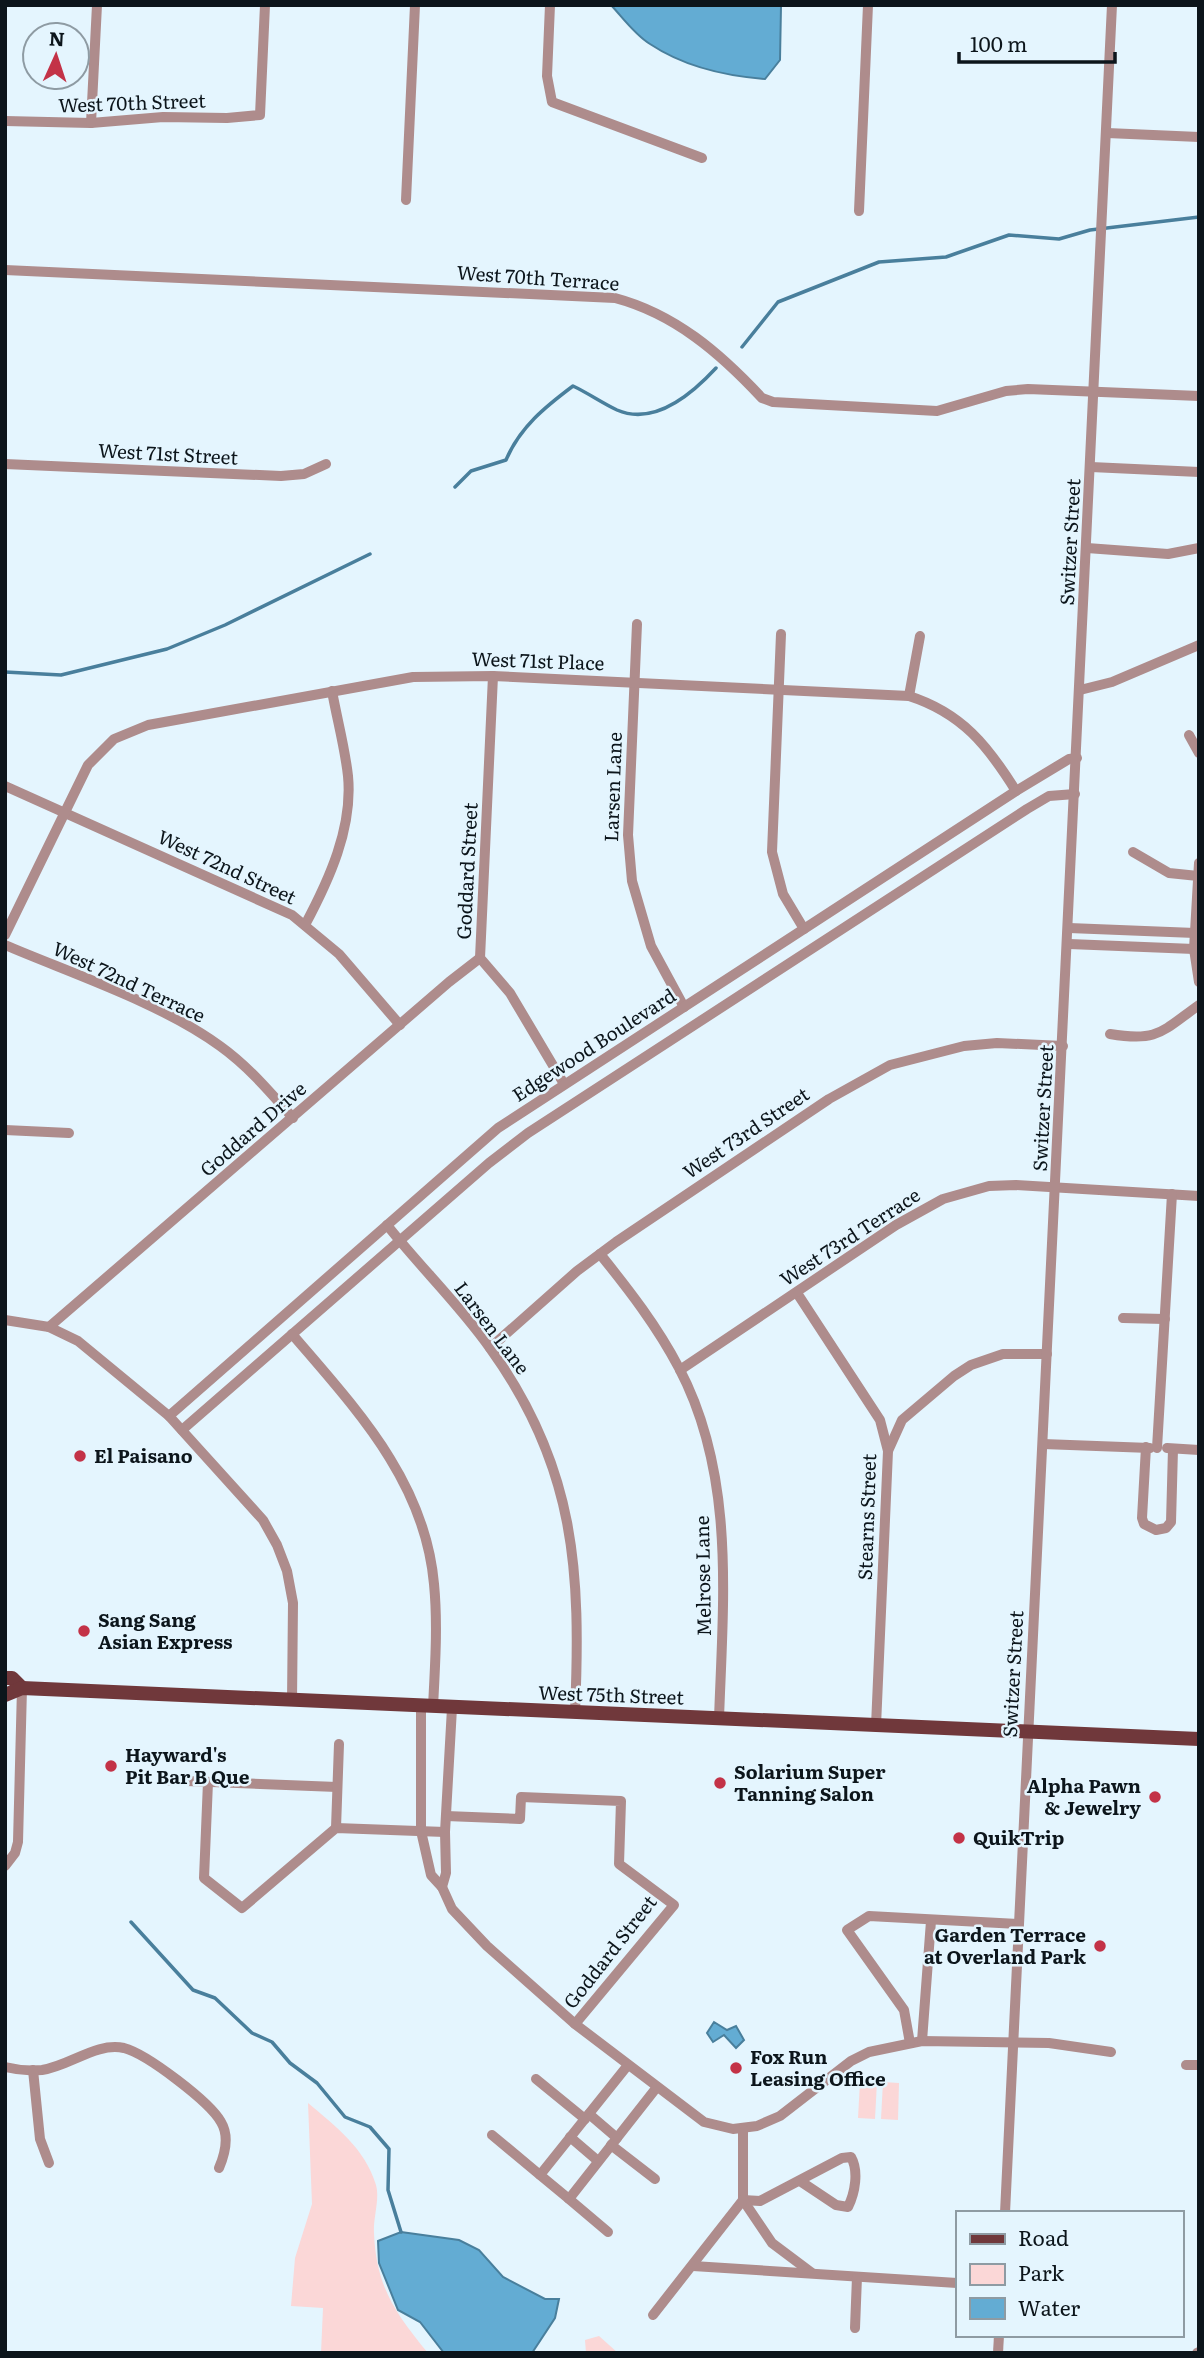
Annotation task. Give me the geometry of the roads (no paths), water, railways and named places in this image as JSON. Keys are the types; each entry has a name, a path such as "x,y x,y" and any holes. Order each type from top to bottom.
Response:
{"main road":[{"name":"West 75th Street","path":"5,1678 12,1678 22,1688"},
{"name":"West 75th Street","path":"5,1695 22,1688 1199,1740"}],"street":[{"path":"91,123 97,5"},
{"name":"West 70th Street","path":"5,121 91,123 163,117 227,118 260,115 265,5"},
{"path":"406,200 415,5"},
{"path":"550,5 547,76 552,102 702,158"},
{"path":"859,211 867,5"},
{"name":"Switzer Street","path":"1005,2211 1027,1732 1069,944 1112,5"},
{"path":"1107,132 1199,138"},
{"name":"West 70th Terrace","path":"5,270 615,298 652,310 702,341 762,398 773,402 937,411 1006,391 1095,391 1199,396"},
{"name":"West 71st Street","path":"5,464 281,477 304,474 326,464"},
{"path":"1091,467 1199,472"},
{"path":"1087,548 1168,554 1199,548"},
{"name":"Larsen Lane","path":"637,624 628,835 632,881 651,946 684,1007"},
{"path":"782,634 777,689 772,852 783,894 804,929"},
{"path":"909,696 920,636"},
{"path":"1080,690 1112,682 1199,645"},
{"name":"West 71st Place","path":"5,935 64,812 95,755 125,733 148,725 413,677 493,676 909,696 950,713 972,730 991,751 1016,792"},
{"name":"Goddard Street","path":"493,676 480,958 510,993 564,1084"},
{"path":"305,925 338,852 347,811 348,778 332,691"},
{"path":"1189,734 1199,753"},
{"name":"Edgewood Boulevard","path":"169,1416 498,1128 1016,792 1069,759 1077,758"},
{"name":"West 72nd Street","path":"5,786 238,889 305,925 339,954 400,1025"},
{"name":"Edgewood Boulevard","path":"182,1430 489,1163 554,1115 1027,809 1049,796 1075,794"},
{"path":"1133,852 1169,873 1198,876"},
{"path":"1199,863 1194,949 1199,982"},
{"path":"1069,928 1195,933"},
{"path":"1069,944 1194,949"},
{"name":"West 72nd Terrace","path":"5,945 159,1011 199,1032 243,1065 293,1118"},
{"name":"Goddard Drive","path":"49,1327 480,958"},
{"path":"1110,1034 1139,1039 1155,1037 1199,1005"},
{"name":"West 73rd Street","path":"490,1348 600,1254 828,1098 890,1065 964,1046 997,1043 1063,1046"},
{"path":"5,1130 69,1133"},
{"name":"West 73rd Terrace","path":"680,1370 896,1225 943,1199 989,1186 1056,1187 1199,1196"},
{"path":"1172,1194 1165,1319 1142,1518 1144,1524 1156,1530 1166,1528 1171,1521 1173,1449"},
{"name":"Larsen Lane","path":"387,1225 490,1348 529,1413 548,1455 572,1543 578,1602 575,1713"},
{"name":"Melrose Lane","path":"600,1254 638,1300 680,1370 709,1451 722,1529 719,1719"},
{"name":"Stearns Street","path":"797,1293 880,1420 888,1451 876,1726"},
{"path":"1123,1318 1165,1319"},
{"path":"5,1320 49,1327 78,1341 169,1416 262,1520 277,1545 293,1603 292,1701"},
{"name":"Goddard Street","path":"292,1334 374,1431 401,1474 415,1506 434,1583 421,1831 431,1875 442,1887 452,1909 487,1946 575,2024 704,2122 743,2129"},
{"path":"888,1451 902,1420 971,1365 1003,1354 1047,1354"},
{"path":"1042,1444 1199,1450"},
{"path":"8,1864 18,1834 22,1688"},
{"path":"442,1887 446,1873 445,1832 452,1708"},
{"path":"336,1828 339,1744"},
{"path":"161,1780 337,1787"},
{"path":"208,1782 204,1878 243,1908 336,1828 445,1832"},
{"name":"Goddard Street","path":"446,1816 520,1819 521,1797 621,1801 619,1864 674,1905 575,2024"},
{"path":"910,2043 904,2010 847,1930 869,1916 1018,1924"},
{"path":"922,2040 931,1921"},
{"path":"812,2273 772,2243 743,2200 743,2129 780,2116 851,2061 869,2052 922,2040 1049,2043 1111,2052"},
{"path":"5,2067 33,2070 71,2061 100,2048 124,2048 174,2079 203,2102 222,2123 226,2148 219,2168"},
{"path":"540,2175 628,2065"},
{"path":"1186,2065 1199,2066"},
{"path":"33,2070 40,2139 49,2163"},
{"path":"536,2079 587,2117 654,2179"},
{"path":"569,2199 657,2087"},
{"path":"492,2135 608,2232"},
{"path":"570,2137 598,2161"},
{"path":"743,2200 760,2201 842,2158 851,2157 855,2164 853,2196 848,2207 836,2206 800,2181"},
{"path":"653,2315 743,2200"},
{"path":"693,2266 956,2283"},
{"path":"855,2328 857,2277"}],"water":[{"path":"611,5 781,6 780,60 765,79 691,64 663,52 645,40"},
{"path":"714,2022 727,2030 736,2026 744,2040 736,2048 724,2035 713,2042 707,2033"},
{"path":"401,2232 459,2240 479,2250 503,2277 545,2299 559,2299 555,2318 532,2353 444,2353 420,2322 398,2310 379,2263 378,2241"}],"waterway":[{"path":"742,347 778,302 879,262 946,257 1009,235 1059,239 1090,230 1199,217"},
{"path":"455,487 471,471 506,460 526,428 573,386 617,410 645,414 658,411 684,397 716,368"},
{"path":"5,672 61,675 167,649 225,625 370,554"},
{"path":"131,1922 193,1990 215,1998 252,2033 272,2042 290,2063 317,2083 345,2117 370,2127 389,2149 388,2190 401,2232"}],"place":[{"name":"El Paisano","path":"80,1456"},
{"name":"Sang Sang Asian Express","path":"84,1631"},
{"name":"Hayward's Pit Bar B Que","path":"111,1766"},
{"name":"Solarium Super Tanning Salon","path":"720,1783"},
{"name":"Alpha Pawn & Jewelry","path":"1155,1797"},
{"name":"QuikTrip","path":"959,1838"},
{"name":"Garden Terrace at Overland Park","path":"1100,1946"},
{"name":"Fox Run Leasing Office","path":"736,2068"}]}
